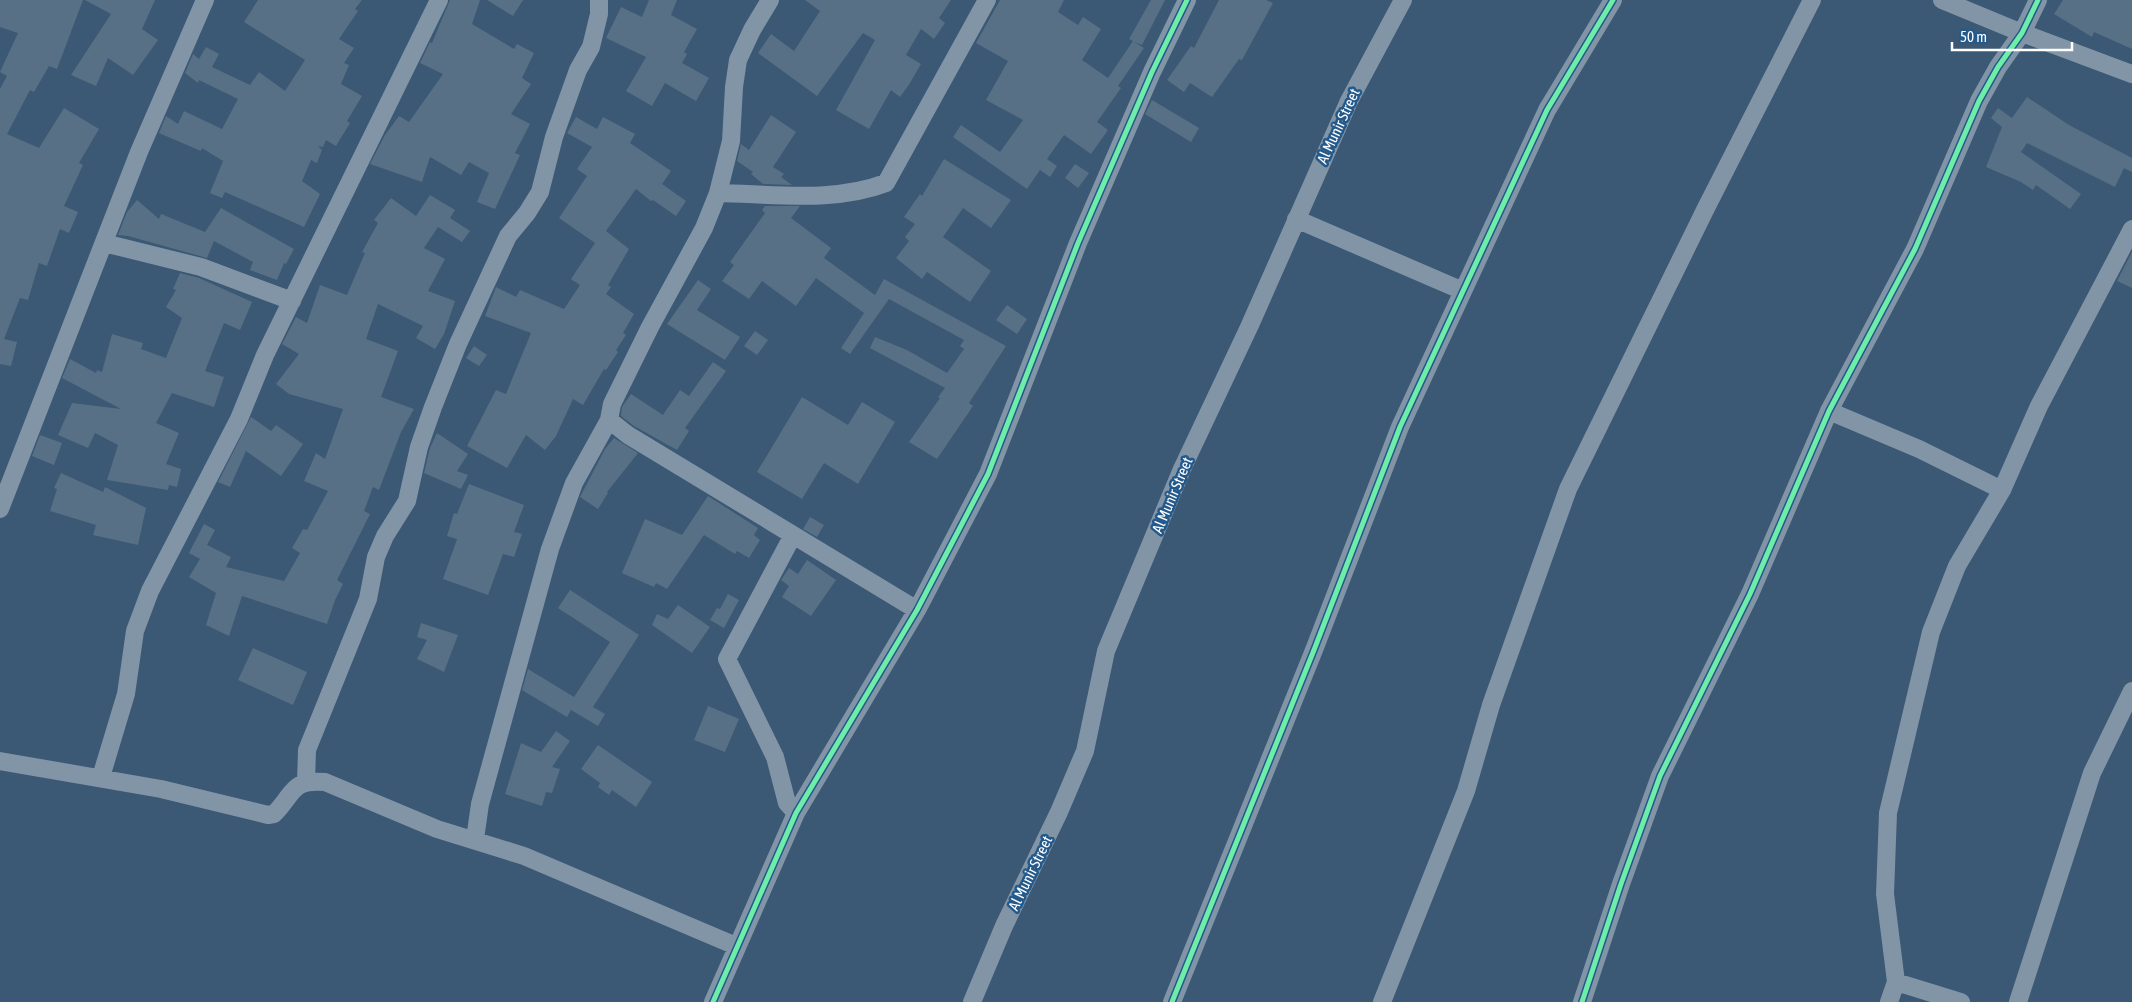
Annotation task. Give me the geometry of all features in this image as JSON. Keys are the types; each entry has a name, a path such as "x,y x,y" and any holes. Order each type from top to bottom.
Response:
{"street":[{"path":"0,508 139,152 205,0"},
{"path":"101,777 126,694 135,630 150,591 239,419 265,354 439,0"},
{"path":"306,782 307,750 368,599 376,557 385,536 407,501 420,448 433,407 458,344 508,236 527,213 540,192 554,137 578,70 591,47 599,14 599,0"},
{"path":"474,839 480,804 550,549 574,483 609,420 612,404 650,327 704,228 718,193 731,141 734,87 738,60 752,30 770,0"},
{"path":"718,193 798,195 863,192 886,184 987,0"},
{"path":"713,1002 796,813 917,610 988,474 1078,243 1152,72 1187,0"},
{"name":"Al Munir Street","path":"972,1002 1004,926 1059,812 1085,752 1106,651 1182,469 1250,325 1349,101 1402,0"},
{"path":"1172,1002 1314,650 1400,427 1547,110 1613,0"},
{"path":"1382,1002 1466,791 1491,705 1568,489 1706,208 1812,0"},
{"path":"1942,0 2022,33 2132,74"},
{"path":"1582,1002 1621,884 1660,776 1750,594 1829,411 1915,249 1979,101 1998,67 2022,33 2038,0"},
{"path":"1296,219 1463,291"},
{"path":"1889,1002 1896,982 1885,894 1888,813 1931,632 1957,566 2002,490 2039,406 2132,229"},
{"path":"104,243 201,267 292,301"},
{"path":"1829,411 1918,449 2002,490"},
{"path":"609,420 628,434 917,610"},
{"path":"793,535 727,659 775,757 788,803 796,813"},
{"path":"2018,1002 2092,773 2132,691"},
{"path":"0,760 162,789 268,815 274,814 292,790 306,782 325,782 437,829 524,856 736,946"},
{"path":"1896,982 1961,1002"}],"building":[{"path":"0,0 83,0 57,69 49,66 34,92 30,90 7,134 39,148 64,108 99,129 79,163 83,165 64,206 78,212 69,233 60,229 47,266 39,263 28,300 20,298 4,339 17,342 11,366 0,364 0,89 7,76 0,72 18,33 0,27"},
{"path":"85,0 155,0 142,29 158,40 133,75 108,58 96,86 71,75 111,14"},
{"path":"258,0 362,0 355,9 358,11 339,39 354,48 344,63 349,65 341,84 362,96 347,121 350,123 336,146 326,140 323,147 318,146 322,150 317,163 311,160 302,181 320,194 304,227 225,192 222,198 210,193 223,161 202,148 201,151 159,133 166,116 178,124 184,111 222,129 238,99 199,80 198,83 185,73 193,54 199,59 206,47 219,54 212,67 250,85 259,72 285,91 305,60 244,22"},
{"path":"450,0 480,0 472,24 514,49 517,44 534,53 522,78 531,84 511,114 530,124 515,153 520,155 495,209 477,202 489,173 469,162 461,175 430,157 422,182 370,164 385,135 399,116 409,122 443,74 420,63 430,42 432,43"},
{"path":"487,0 523,0 513,16"},
{"path":"649,0 677,0 671,15 697,29 684,52 687,54 682,63 709,78 696,101 665,83 652,106 626,91 646,57 606,38 621,7 642,17"},
{"path":"805,0 951,0 939,18 945,23 934,39 921,29 906,55 921,64 910,83 900,97 891,90 869,129 836,110 875,40 863,33 817,96 758,53 771,34 794,51 820,11"},
{"path":"1000,0 1064,0 1058,12 1078,25 1083,17 1101,29 1082,60 1108,78 1133,41 1129,39 1151,0 1165,0 1142,45 1134,42 1144,48 1118,86 1121,88 1097,122 1108,130 1091,154 1064,135 1047,159 1057,166 1050,177 1040,170 1027,189 953,137 961,125 1000,152 1023,120 986,100 1008,61 976,43"},
{"path":"1219,0 1266,0 1273,3 1242,60 1239,59 1212,97 1190,83 1184,92 1167,80 1191,46 1194,48"},
{"path":"2063,0 2132,0 2132,49 2094,32 2092,37 2054,14"},
{"path":"2027,97 2069,125 2132,158 2132,172 2124,168 2115,187 2027,143 2021,152 2081,194 2070,209 2036,185 2033,190 2021,182 1986,167 2002,127 1991,118 1998,108 2012,118"},
{"path":"1152,100 1199,128 1191,142 1145,114"},
{"path":"771,115 796,132 773,167 784,174 781,177 792,185 763,184 751,174 753,172 737,161 741,144 749,150"},
{"path":"576,117 597,129 603,117 635,134 630,143 671,171 662,184 686,201 676,216 653,200 651,201 636,189 606,231 629,249 608,285 611,287 606,294 634,314 623,333 626,335 616,350 618,352 606,370 604,369 583,405 573,399 556,436 545,450 526,435 507,468 467,446 496,390 506,394 531,333 485,316 496,287 516,297 520,290 564,309 580,285 571,279 595,243 559,218 587,176 577,169 592,147 567,133"},
{"path":"944,159 1011,200 991,228 963,208 943,237 991,271 970,302 927,272 922,279 896,258 909,241 905,237 915,224 904,217 920,194 922,196"},
{"path":"1075,164 1089,173 1078,188 1065,178"},
{"path":"430,195 455,210 450,218 470,231 462,242 438,227 424,248 445,259 428,291 455,301 444,334 435,349 416,338 423,326 378,304 366,339 398,351 381,397 414,409 401,432 379,490 373,487 364,511 370,514 337,580 343,584 327,624 242,596 229,636 206,625 216,593 189,577 200,559 189,553 204,524 215,530 207,545 231,557 226,567 284,581 300,553 292,548 303,529 307,530 328,491 304,481 316,453 325,459 343,409 289,394 276,384 299,354 282,344 296,317 307,323 320,285 347,295 365,253 362,252 378,223 374,220 391,198 416,216"},
{"path":"137,200 159,219 161,214 205,232 221,208 294,249 286,264 284,263 277,280 250,270 253,262 214,241 207,258 128,236 118,235 127,212"},
{"path":"765,206 800,206 791,218 831,248 824,258 875,295 884,279 1006,346 969,403 973,406 937,459 909,442 945,388 870,348 875,337 907,350 947,373 964,349 960,346 964,340 889,299 850,354 841,348 864,313 816,278 796,306 762,281 749,299 722,281 734,265 730,262 765,213 762,210"},
{"path":"2132,252 2132,288 2117,281"},
{"path":"180,273 199,278 252,302 240,330 224,323 205,371 224,377 214,407 172,393 156,423 179,433 166,464 181,469 177,487 169,485 168,490 107,480 118,445 95,433 88,448 58,435 72,403 121,409 62,378 70,359 96,373 97,370 102,372 112,334 143,343 141,349 166,358 182,318 166,307 176,290 173,289"},
{"path":"698,280 711,289 697,310 740,337 725,360 667,324"},
{"path":"1007,305 1027,319 1017,334 996,320"},
{"path":"755,331 768,340 757,355 744,346"},
{"path":"474,346 487,355 479,366 466,358"},
{"path":"713,362 726,371 685,428 689,431 677,450 634,426 621,416 622,407 631,394 663,415 680,390 689,396"},
{"path":"802,397 848,425 862,402 895,422 858,484 824,463 802,499 757,472"},
{"path":"251,417 271,431 276,425 303,444 281,476 246,451 230,487 218,482"},
{"path":"437,433 468,454 457,471 468,475 461,489 424,473 430,448"},
{"path":"40,435 62,443 54,465 32,456"},
{"path":"614,438 638,453 607,492 598,509 580,497 605,449"},
{"path":"61,473 103,492 105,487 146,508 138,545 93,535 96,525 50,511 57,489 54,488"},
{"path":"469,484 524,505 514,532 522,534 514,557 503,554 488,595 443,579 457,539 447,536 454,513 457,514"},
{"path":"708,496 758,528 754,535 760,540 749,558 737,551 735,554 704,535 667,589 656,583 654,587 622,573 645,519 682,535"},
{"path":"810,517 824,525 817,537 803,529"},
{"path":"807,560 836,580 811,616 782,597 789,586 781,580 789,568 798,574"},
{"path":"570,590 639,635 593,707 605,714 598,726 571,710 567,717 522,690 528,669 574,697 610,642 558,608"},
{"path":"728,594 739,600 724,628 710,620 717,608 720,609"},
{"path":"678,605 710,627 692,653 652,625 657,614 668,619"},
{"path":"421,623 458,635 444,672 417,659 427,640 417,637"},
{"path":"253,648 307,672 293,705 238,680"},
{"path":"708,706 739,719 725,752 694,740"},
{"path":"556,731 570,741 552,767 560,769 552,793 546,792 542,806 505,794 521,743 541,752"},
{"path":"598,745 652,782 636,807 612,790 609,795 598,787 600,783 581,769"}],"cycle path":[{"path":"713,1002 796,813 917,610 988,474 1078,243 1152,72 1187,0"},
{"path":"1172,1002 1314,650 1400,427 1547,110 1613,0"},
{"path":"1582,1002 1621,884 1660,776 1750,594 1829,411 1915,249 1979,101 1998,67 2022,33 2038,0"}]}
